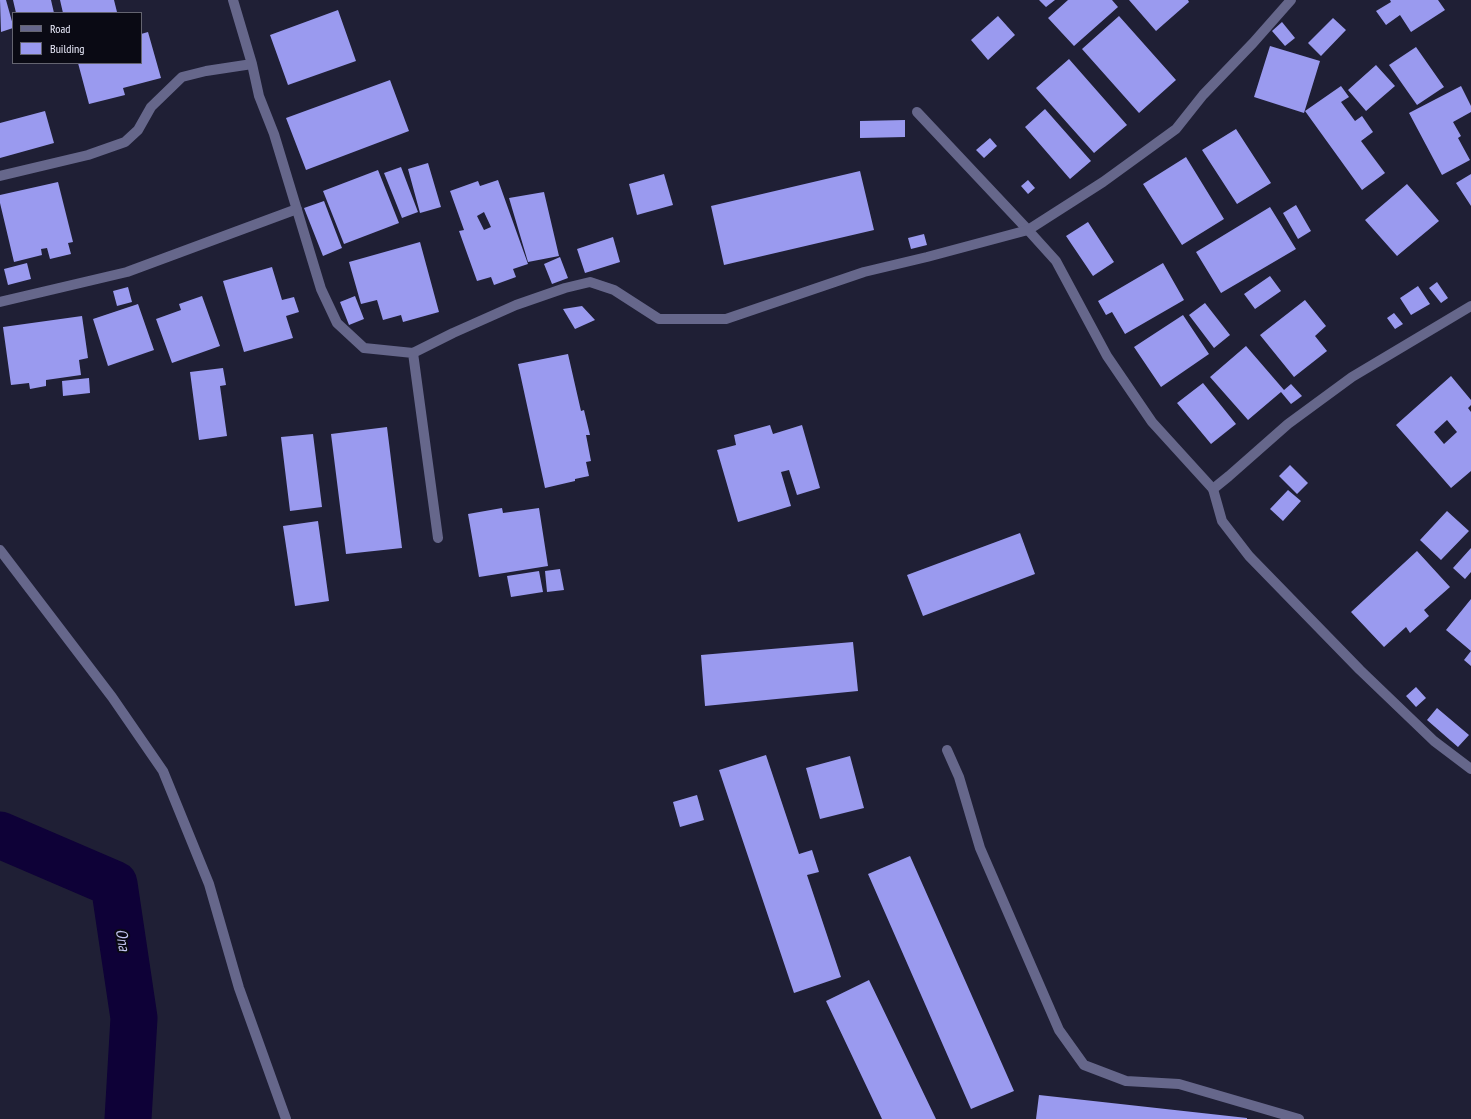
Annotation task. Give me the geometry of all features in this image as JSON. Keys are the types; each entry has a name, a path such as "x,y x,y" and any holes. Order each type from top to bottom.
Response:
{"street":[{"path":"233,0 252,64 258,96 274,134 321,289 337,323 364,348 413,353 453,333 516,305 565,288 590,282 614,290 659,319 726,319 864,272 1028,230 1103,182 1176,129 1204,95 1291,0"},
{"path":"0,176 88,155 125,142 138,130 151,107 182,77 206,71 252,64"},
{"path":"917,112 1056,261 1107,356 1152,422 1212,489 1222,520 1249,556 1360,670 1434,741 1471,769"},
{"path":"0,302 127,272 297,209"},
{"path":"1212,489 1230,476 1288,424 1352,377 1471,306"},
{"path":"413,353 438,538"},
{"path":"0,550 112,696 163,771 209,884 239,988 286,1119"},
{"path":"947,750 959,777 980,848 992,877 1059,1030 1084,1065 1126,1081 1179,1084 1299,1119"}],"building":[{"path":"0,0 6,0 12,21 12,28 1,32"},
{"path":"13,0 51,0 54,12 16,12"},
{"path":"60,0 114,0 117,12 63,12"},
{"path":"1039,0 1055,0 1046,7"},
{"path":"1068,0 1112,0 1118,7 1074,46 1048,18"},
{"path":"1129,0 1188,0 1189,2 1156,31"},
{"path":"1390,0 1438,0 1445,10 1411,32 1400,15 1386,25 1376,11 1391,2"},
{"path":"338,10 356,61 288,85 270,35"},
{"path":"998,16 1015,35 988,60 971,40"},
{"path":"1119,16 1176,80 1139,113 1082,49"},
{"path":"1333,18 1346,30 1321,56 1308,43"},
{"path":"1282,22 1295,38 1285,46 1272,31"},
{"path":"148,32 161,78 123,88 125,95 89,104 78,64 142,64 142,34"},
{"path":"1270,46 1320,61 1304,113 1254,97"},
{"path":"1416,47 1444,87 1417,105 1389,65"},
{"path":"1069,59 1127,125 1094,153 1036,88"},
{"path":"1376,65 1395,86 1366,111 1348,90"},
{"path":"390,80 409,131 306,170 286,118"},
{"path":"1341,86 1349,97 1341,102 1355,121 1362,116 1373,132 1361,141 1385,173 1362,190 1305,111"},
{"path":"1461,86 1471,106 1471,112 1453,122 1461,136 1458,138 1470,160 1442,175 1409,113"},
{"path":"1045,109 1091,161 1070,179 1025,127"},
{"path":"45,111 54,143 0,158 0,123"},
{"path":"905,120 905,137 860,138 860,121"},
{"path":"1236,129 1271,183 1237,204 1202,150"},
{"path":"990,138 997,146 984,158 976,150"},
{"path":"1186,157 1224,219 1182,245 1143,184"},
{"path":"428,163 441,207 420,213 408,169"},
{"path":"401,167 418,212 402,218 384,173"},
{"path":"378,170 399,223 344,244 323,191"},
{"path":"860,171 874,230 724,265 711,206"},
{"path":"664,174 673,205 637,215 629,184"},
{"path":"1471,174 1471,206 1456,183"},
{"path":"498,180 528,264 513,269 516,277 494,285 491,277 477,281 459,231 464,230 450,191 478,181 480,186","holes":["484,212 491,227 484,230 477,216"]},
{"path":"1028,180 1035,188 1028,194 1021,186"},
{"path":"58,182 73,242 68,243 71,254 50,259 47,248 41,249 42,255 14,262 0,203 0,195"},
{"path":"1407,184 1439,221 1397,256 1365,220"},
{"path":"544,192 559,256 528,262 509,198"},
{"path":"324,201 342,248 323,256 304,208"},
{"path":"1296,205 1311,231 1298,239 1283,213"},
{"path":"1270,207 1296,249 1221,293 1196,252"},
{"path":"1088,222 1114,262 1093,276 1066,236"},
{"path":"924,234 927,245 911,249 908,238"},
{"path":"613,237 620,262 585,273 577,249"},
{"path":"420,242 439,312 403,322 401,315 383,320 377,300 361,304 349,262"},
{"path":"560,257 568,278 552,284 544,264"},
{"path":"27,263 31,279 8,285 4,269"},
{"path":"1163,263 1184,300 1125,334 1112,312 1106,315 1098,301"},
{"path":"272,267 282,300 294,297 299,312 286,316 293,338 244,352 223,281"},
{"path":"1270,276 1281,291 1255,309 1244,294"},
{"path":"1437,282 1448,298 1441,303 1429,288"},
{"path":"1418,286 1430,304 1411,315 1400,298"},
{"path":"128,287 132,302 117,306 113,291"},
{"path":"202,296 220,346 172,363 156,319 181,310 179,304"},
{"path":"355,296 364,319 349,325 340,302"},
{"path":"1305,300 1326,326 1315,336 1327,351 1294,377 1260,335"},
{"path":"1205,303 1230,335 1214,348 1189,315"},
{"path":"138,304 154,350 108,366 93,319"},
{"path":"582,306 595,320 575,329 563,309"},
{"path":"1394,313 1403,324 1395,329 1387,318"},
{"path":"1183,315 1209,354 1161,387 1134,347"},
{"path":"82,316 88,358 79,360 81,375 46,380 46,386 30,389 29,383 11,385 3,327"},
{"path":"1246,346 1284,390 1291,384 1302,396 1291,404 1281,392 1248,420 1210,377"},
{"path":"568,354 581,411 584,410 590,435 586,435 591,461 586,462 589,476 545,488 518,364"},
{"path":"223,368 226,385 220,386 227,436 199,440 190,372"},
{"path":"1451,376 1471,400 1471,405 1468,408 1471,412 1471,471 1451,488 1396,425","holes":["1447,420 1457,432 1444,444 1434,432"]},
{"path":"89,378 90,393 63,396 62,381"},
{"path":"1203,383 1236,424 1211,444 1177,403"},
{"path":"770,425 773,434 802,425 820,488 797,495 789,470 781,472 791,506 738,522 717,450 736,445 734,435"},
{"path":"387,427 402,548 346,554 331,434"},
{"path":"313,434 322,507 290,511 281,437"},
{"path":"1290,465 1308,483 1297,494 1279,476"},
{"path":"1288,490 1301,501 1283,521 1270,509"},
{"path":"502,508 503,513 539,508 548,566 479,577 468,514"},
{"path":"1447,511 1469,531 1441,560 1420,540"},
{"path":"318,521 329,601 295,606 283,526"},
{"path":"1020,533 1035,574 923,616 907,575"},
{"path":"1471,548 1471,572 1465,579 1453,568"},
{"path":"1417,551 1450,587 1424,610 1429,616 1410,633 1406,627 1384,647 1351,612"},
{"path":"560,569 564,590 547,592 545,571"},
{"path":"539,571 543,592 511,597 507,576"},
{"path":"1471,599 1471,651 1446,630"},
{"path":"853,642 858,691 705,706 701,655"},
{"path":"1471,651 1471,666 1464,660"},
{"path":"1416,687 1426,698 1416,707 1406,696"},
{"path":"1437,708 1469,735 1458,747 1427,720"},
{"path":"766,755 799,854 812,850 819,872 807,875 841,977 794,993 719,770"},
{"path":"850,756 864,808 820,819 806,768"},
{"path":"697,795 704,820 680,827 673,802"},
{"path":"910,856 1014,1091 971,1109 868,874"},
{"path":"869,980 936,1119 882,1119 826,1001"},
{"path":"1039,1095 1247,1118 1247,1119 1036,1119"}],"waterway":[{"name":"Ona","path":"0,835 114,884 134,1018 128,1119"}]}
